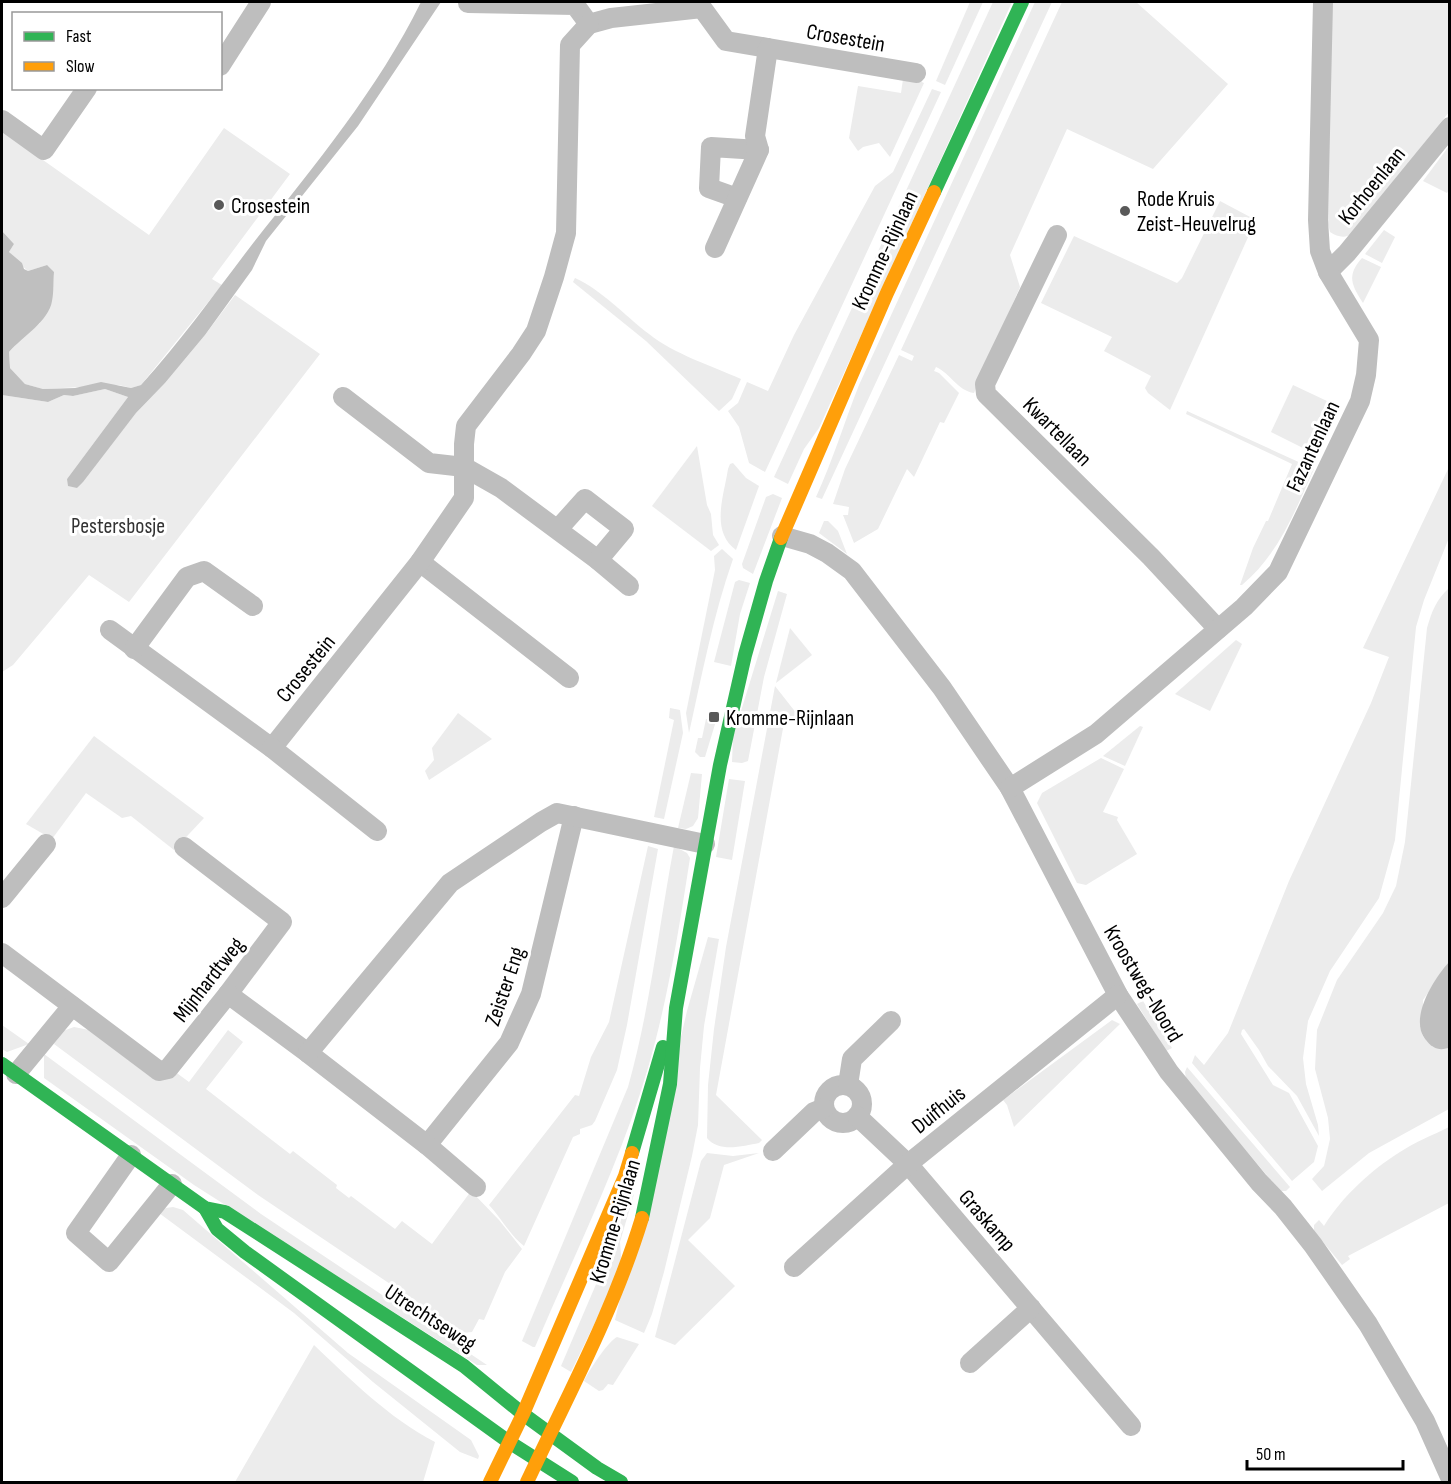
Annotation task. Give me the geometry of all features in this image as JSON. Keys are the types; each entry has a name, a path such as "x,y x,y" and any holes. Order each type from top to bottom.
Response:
{"street":[{"path":"222,63 261,2"},
{"name":"Kromme-Rijnlaan","path":"527,1482 609,1308 644,1214 670,1084 676,1008 720,765 745,655 766,581 782,536 888,293 1022,2"},
{"name":"Fazantenlaan","path":"1010,788 1096,734 1244,607 1278,572 1360,401 1366,375 1369,340 1328,272 1320,251 1318,220 1323,2"},
{"path":"468,3 575,5 589,24"},
{"name":"Crosestein","path":"272,748 420,562 464,498 466,426 536,331 566,233 570,45 589,24 611,18 706,5 726,41 916,73"},
{"path":"715,248 759,150 755,136 768,48"},
{"path":"2,120 44,150 86,90"},
{"name":"Korhoenlaan","path":"1328,272 1347,253 1449,127"},
{"path":"737,198 709,188 711,147 759,150"},
{"name":"Kwartellaan","path":"1057,235 985,384 986,394 1151,557 1218,629"},
{"path":"343,397 429,463 464,467 501,488 558,529 629,586"},
{"path":"558,529 585,499 624,529 598,560"},
{"name":"Kroostweg-Noord","path":"782,536 810,544 852,571 942,688 1010,788 1118,995 1170,1072 1313,1245 1368,1324 1425,1420 1449,1477"},
{"path":"420,562 569,678"},
{"path":"134,649 188,576 204,571 253,606"},
{"path":"110,630 272,748 377,831"},
{"path":"308,1053 450,883 540,822 565,815 705,844"},
{"name":"Zeister Eng","path":"427,1145 509,1043 531,994 565,815"},
{"path":"2,898 46,844"},
{"name":"Mijnhardtweg","path":"2,953 159,1071 168,1069 282,922 184,847"},
{"path":"228,994 427,1145 476,1187"},
{"name":"Duifhuis","path":"794,1267 908,1164 1118,995"},
{"path":"9,1069 72,1006"},
{"name":"Kromme-Rijnlaan","path":"490,1482 523,1414 625,1176 651,1080 676,1008"},
{"path":"848,1085 852,1059 891,1021"},
{"name":"Utrechtseweg","path":"9,1069 205,1208 217,1229 245,1252 509,1442 572,1482"},
{"path":"848,1085 859,1092 861,1111 847,1122 841,1123 830,1118 824,1108 824,1101 829,1090 835,1086 848,1085"},
{"path":"773,1151 814,1112 824,1108"},
{"name":"Graskamp","path":"857,1116 908,1164 1131,1426"},
{"path":"131,1155 76,1233 109,1262 172,1184"},
{"path":"625,1176 650,1183"},
{"name":"Utrechtseweg","path":"205,1208 225,1212 464,1366 523,1414 621,1482"},
{"path":"970,1364 1031,1308"}],"green space":[{"path":"970,2 983,2 945,85 936,81"},
{"path":"993,2 1012,2 819,428 804,449 788,484 774,477"},
{"path":"1035,2 1052,2 822,499 816,497 859,385"},
{"path":"1062,2 1136,2 1228,84 1153,169 1067,129 1010,255 1020,287 974,393 963,389 936,367 934,371 939,373 959,393 944,423 940,422 914,477 907,469 878,529 854,543 843,515 848,515 849,507 833,504 845,469 899,355 912,361 914,356 901,350"},
{"path":"1332,2 1449,2 1449,112 1353,233 1344,237 1330,232 1327,220"},
{"path":"903,79 915,79 924,83 890,157 879,143 863,147 858,151 849,138 858,86 901,93"},
{"path":"932,89 941,92 765,472 749,463 739,427 728,411 738,403 747,382 768,391 794,335 875,186 893,172"},
{"path":"224,128 290,174 212,279 222,285 141,385 131,388 119,385 43,389 25,384 10,368 9,352 40,323 47,265 28,271 9,252 14,244 2,231 2,131 149,235"},
{"path":"1449,146 1450,188 1447,193 1423,181"},
{"path":"1220,201 1252,218 1254,224 1170,410 1145,388 1151,376 1104,351 1112,337 1041,303 1074,236 1177,283 1182,278"},
{"path":"1384,230 1395,237 1382,263 1365,254"},
{"path":"1362,258 1381,267 1363,303 1352,280 1354,270"},
{"path":"575,278 604,296 659,341 681,354 741,379 732,399 719,411 646,341 573,282"},
{"name":"Pestersbosje","path":"235,295 320,354 129,602 89,575 13,665 2,672 2,395 48,402 64,395 73,396 105,389 128,397 67,479 77,488 136,413 165,383 205,335"},
{"path":"1293,385 1327,401 1305,449 1271,432"},
{"path":"1187,411 1314,469 1293,516 1276,546 1255,573 1242,585 1240,585 1253,548 1268,521 1292,464 1186,414"},
{"path":"697,446 713,535 719,545 711,551 652,506"},
{"path":"733,463 746,478 759,486 736,550 723,533 721,523 722,501 728,469"},
{"path":"1449,467 1449,538 1424,600 1416,627 1395,840 1379,898 1330,971 1308,1021 1303,1058 1306,1084 1319,1136 1297,1096 1268,1066 1244,1029 1241,1034 1273,1085 1289,1093 1318,1146 1314,1162 1292,1181 1192,1063 1195,1055 1204,1065 1228,1033 1289,881 1371,703 1389,657 1363,648"},
{"path":"773,494 782,498 753,574 743,568 742,564 766,497"},
{"path":"824,521 828,521 838,531 847,554 819,533"},
{"path":"722,549 733,559 703,667 689,733 686,713 715,570 714,556"},
{"path":"739,580 750,583 740,614 731,666 714,662 735,582"},
{"path":"1449,588 1449,962 1423,1000 1422,1035 1433,1047 1449,1048 1449,1109 1369,1153 1322,1191 1312,1179 1324,1166 1330,1139 1328,1118 1315,1069 1317,1030 1337,980 1383,913 1396,886 1405,842 1427,628 1435,606"},
{"path":"778,591 787,594 764,677 748,761 732,762 733,737"},
{"path":"790,628 812,655 776,683"},
{"path":"1236,640 1242,644 1210,711 1175,694"},
{"path":"775,686 797,714 784,723 716,1095 762,1140 746,1146 725,1147 712,1143 707,1138 708,1085 714,1029 726,947"},
{"path":"670,708 680,710 683,733 664,819 654,817 674,720 669,718"},
{"path":"458,713 492,739 429,780 425,771 434,760 432,748"},
{"path":"706,719 716,721 705,757 700,757 695,752 698,738 702,738"},
{"path":"1140,726 1143,727 1125,766 1103,756"},
{"path":"94,736 204,818 174,850 131,816 122,818 86,793 52,839 26,824"},
{"path":"1101,758 1124,769 1103,812 1118,817 1117,820 1137,854 1086,885 1077,883 1037,803 1042,793"},
{"path":"691,773 702,774 698,818 693,826 686,829 678,828"},
{"path":"729,779 745,781 732,860 716,857"},
{"path":"648,846 658,849 617,1070 595,1121 592,1125 580,1129 580,1134 573,1137 524,1246 489,1205 575,1095 579,1096 591,1057 609,1022"},
{"path":"674,846 687,853 690,858 667,990 648,1068 637,1104 596,1209 535,1347 533,1347 522,1341 628,1087 648,998"},
{"path":"708,937 719,939 704,1026 698,1125 664,1272 644,1333 615,1320 687,1011"},
{"path":"1143,1001 1172,1048 1166,1051 1137,1004"},
{"path":"1112,1020 1120,1024 1014,1127 1007,1105 1003,1100"},
{"path":"2,1025 29,1044 7,1052 2,1049"},
{"path":"74,1027 89,1030 154,1078 174,1071 189,1082 228,1030 243,1042 206,1089 290,1154 293,1151 337,1185 336,1188 349,1198 351,1196 395,1229 402,1221 432,1244 471,1191 499,1220 522,1249 505,1272 484,1320 479,1319 472,1332 463,1333 258,1195 54,1044 63,1031"},
{"path":"44,1054 261,1214 487,1365 477,1365 194,1185 44,1078"},
{"path":"1187,1067 1290,1187 1286,1191 1280,1191 1186,1079"},
{"path":"1449,1127 1449,1203 1348,1256 1350,1259 1342,1265 1314,1231 1314,1225 1319,1220 1324,1226 1348,1195 1389,1159"},
{"path":"707,1153 733,1156 759,1153 724,1165 710,1218 688,1240 735,1286 675,1345 655,1337 701,1161"},
{"path":"628,1189 634,1194 620,1242 622,1267 571,1372 561,1366 618,1233"},
{"path":"173,1207 183,1210 348,1353 471,1440 479,1456 478,1459 460,1452 373,1382 294,1313 159,1213 166,1208"},
{"path":"617,1337 639,1344 613,1385 608,1384 599,1391 584,1381 604,1350"},
{"path":"314,1345 386,1410 435,1442 423,1482 235,1482"}],"shaded area":[{"path":"421,2 441,2 358,126 266,241 252,270 205,335 165,383 136,413 83,482 77,488 68,486 67,479 128,397 105,389 73,396 64,395 48,402 2,395 2,231 14,244 9,252 22,263 24,269 28,271 47,265 54,272 53,298 50,308 41,322 9,352 10,368 25,384 43,389 75,388 101,382 131,388 141,385 185,333 344,126 385,65"},
{"path":"1449,962 1449,1048 1438,1049 1425,1039 1420,1020 1425,999"}],"traffic: fast":[{"path":"934,192 1022,2"},
{"path":"642,1218 670,1084 676,1008 720,765 745,655 781,538"},
{"path":"632,1153 663,1047"},
{"path":"2,1064 205,1208 225,1212 464,1366 523,1414 597,1468 621,1482"},
{"path":"205,1208 217,1229 245,1252 509,1442 572,1482"}],"traffic: slow":[{"path":"781,538 887,293 934,192"},
{"path":"490,1482 523,1414 625,1176 632,1153"},
{"path":"527,1482 604,1319 642,1218"}],"place":[{"name":"Crosestein","path":"219,205"},
{"name":"Rode Kruis Zeist-Heuvelrug","path":"1125,211"},
{"name":"Kromme-Rijnlaan","path":"714,717"}]}
